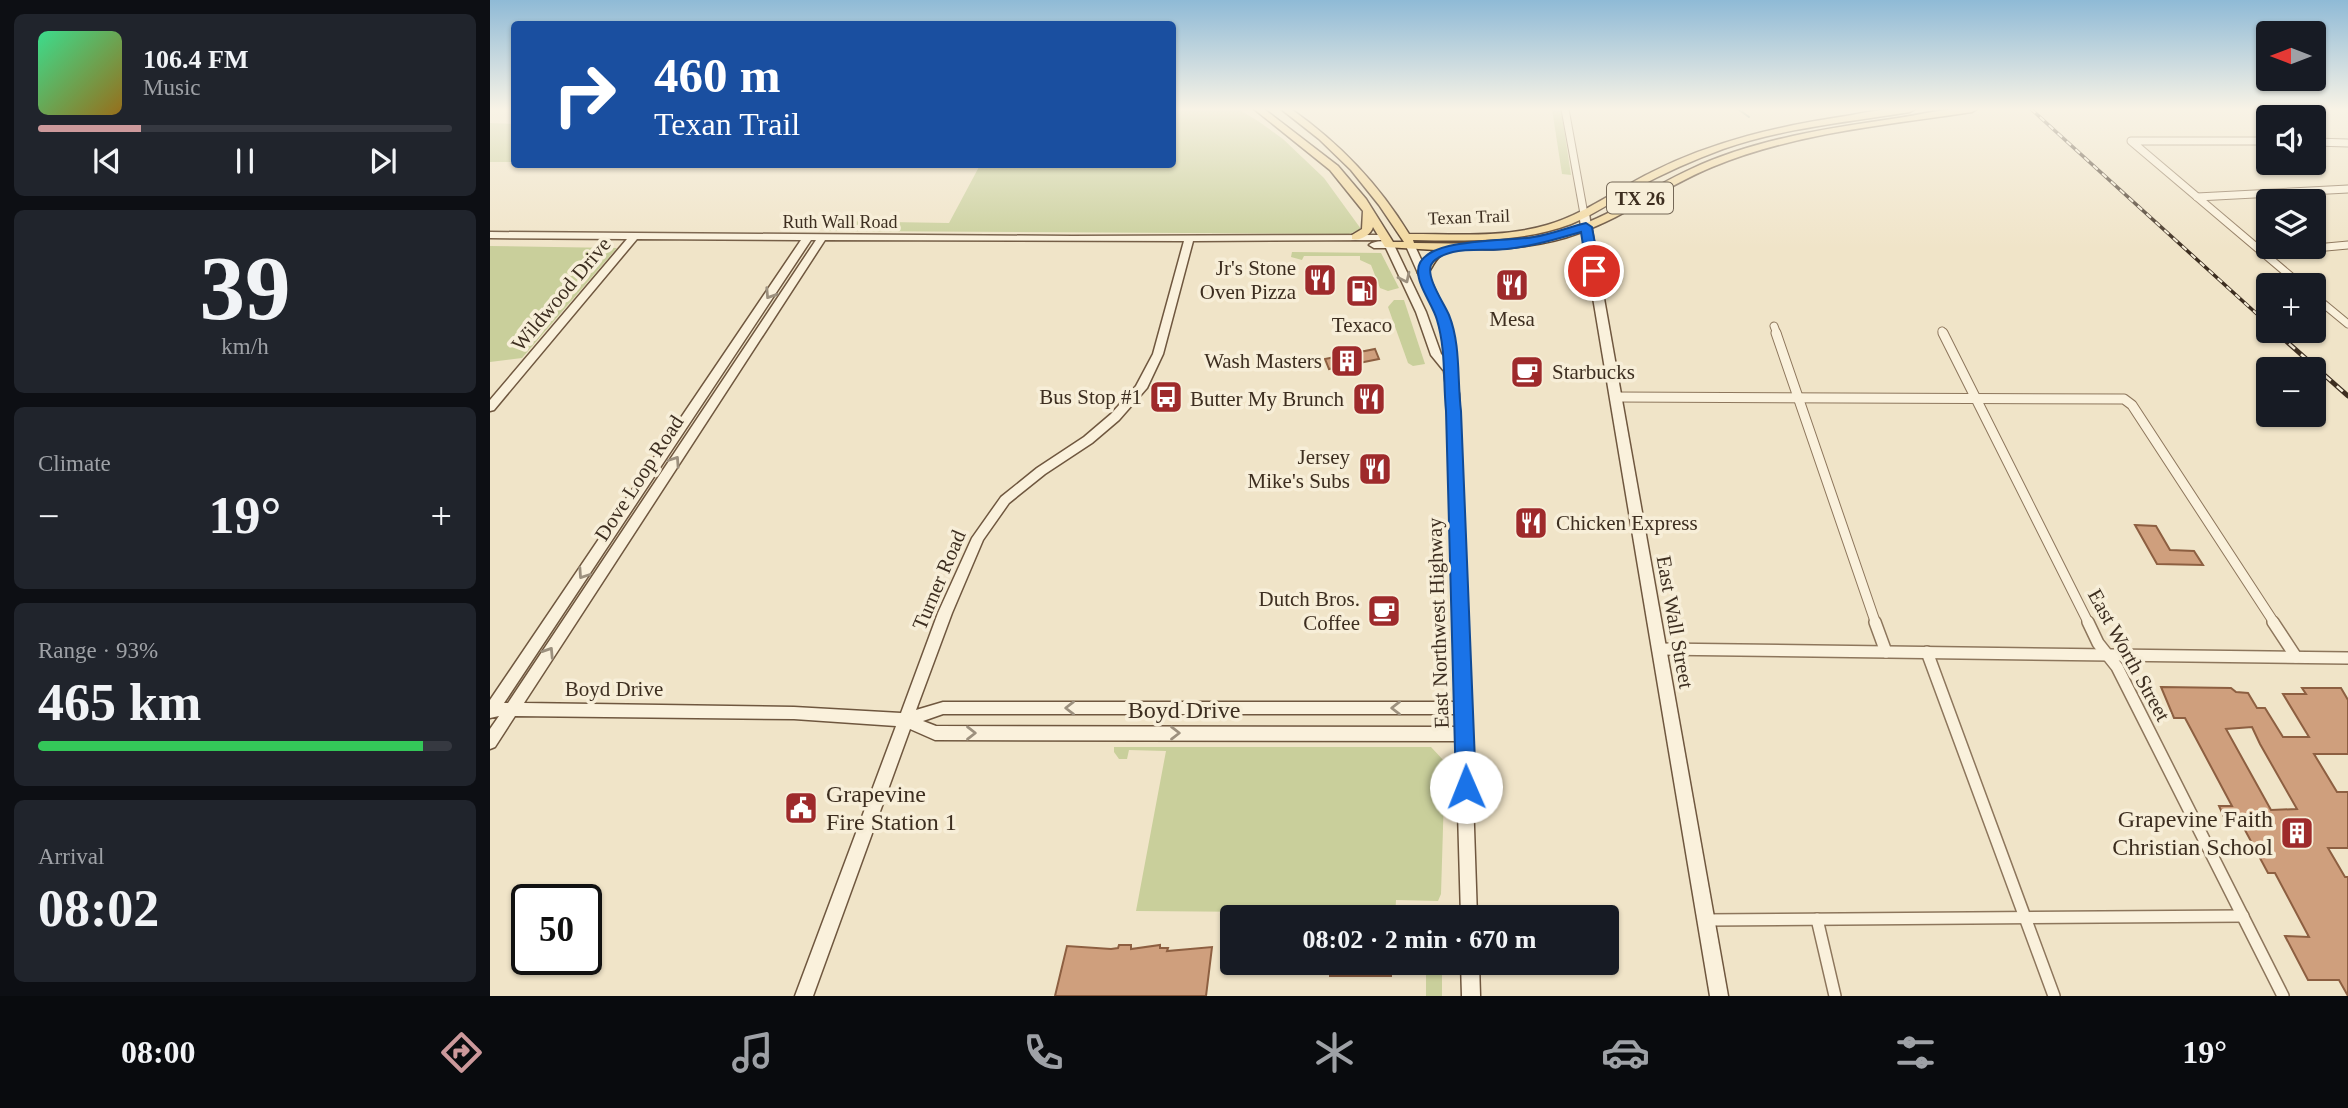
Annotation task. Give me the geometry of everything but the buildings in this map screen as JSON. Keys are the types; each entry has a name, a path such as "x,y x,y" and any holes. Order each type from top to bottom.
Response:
{"main road":[{"path":"1319,155 1334,167 1368,211 1386,241"},
{"name":"TX 26","path":"1342,155 1376,190 1408,242"},
{"name":"Texan Trail","path":"1408,242 1432,237 1501,236 1561,223 1584,214 1675,165 1701,155"},
{"name":"Texan Trail","path":"1386,241 1454,248 1527,242 1586,227 1694,171 1736,155"},
{"path":"1356,237 1367,230 1368,211"},
{"name":"TX 26","path":"1392,214 1412,230 1432,237"},
{"path":"1424,273 1425,263 1433,255 1454,248"},
{"path":"1470,975 1471,996"}],"street":[{"path":"1574,155 1584,214"},
{"path":"2148,155 2256,248"},
{"path":"2197,197 2348,189"},
{"name":"East Wall Street","path":"1584,214 1719,996"},
{"name":"Ruth Wall Road","path":"490,235 1189,239 1257,244 1386,241"},
{"name":"Ruth Wall Road","path":"1189,239 1207,236 1356,237 1386,241"},
{"name":"Wildwood Drive","path":"490,407 634,237"},
{"name":"Dove Loop Road","path":"491,710 808,237"},
{"name":"Dove Loop Road","path":"490,742 822,238"},
{"name":"Turner Road","path":"804,996 945,613 978,538 990,519 1014,493 1115,417 1141,388 1158,354 1189,239"},
{"name":"East Northwest Highway","path":"1386,241 1421,312 1436,355 1449,370"},
{"name":"East Northwest Highway","path":"1408,242 1444,318 1451,353 1449,370 1453,405 1469,905"},
{"path":"2326,247 2348,245"},
{"path":"2269,259 2286,273"},
{"path":"2326,306 2348,324"},
{"path":"2335,313 2348,313"},
{"path":"1774,326 1886,652"},
{"name":"East Worth Street","path":"1942,331 2098,643 2117,667 2283,996"},
{"path":"737,344 753,345"},
{"path":"1616,397 2118,398 2129,401 2296,657"},
{"path":"621,517 637,518"},
{"path":"1658,649 2348,658"},
{"path":"1927,652 2054,996"},
{"name":"Boyd Drive","path":"906,720 943,708 1464,708"},
{"path":"1082,733 1100,708"},
{"path":"1100,708 1107,733"},
{"name":"Boyd Drive","path":"491,710 794,713 906,720 935,733 1465,734"},
{"path":"1706,920 2243,916"},
{"path":"1817,919 1835,996"}],"green space":[{"path":"490,155 511,155 511,162 490,162"},
{"path":"1176,155 1300,155 1324,178 1361,229 1349,234 823,229 831,221 949,223 978,168 1176,168"},
{"path":"1559,155 1568,155 1571,175 1562,174"},
{"path":"490,246 617,248 522,358 490,362"},
{"path":"1292,252 1381,253 1399,288 1388,291 1380,288 1371,265 1360,260 1360,256 1304,256 1302,260 1291,257"},
{"path":"1394,300 1404,300 1425,364 1413,366 1408,363 1388,307"},
{"path":"1114,747 1431,747 1445,762 1441,894 1438,901 1396,900 1396,905 1220,905 1220,912 1136,911 1166,751 1129,750 1127,759 1119,759"},
{"path":"1426,975 1442,975 1442,996 1426,996"}],"railway":[{"path":"2082,155 2256,313"},
{"path":"2288,343 2348,396"}],"place":[{"name":"Jr's Stone Oven Pizza","path":"1320,280"},
{"name":"Mesa","path":"1512,285"},
{"name":"Texaco","path":"1362,291"},
{"name":"Wash Masters","path":"1347,361"},
{"name":"Starbucks","path":"1527,372"},
{"name":"Bus Stop #1","path":"1166,397"},
{"name":"Butter My Brunch","path":"1369,399"},
{"name":"Jersey Mike's Subs","path":"1375,469"},
{"name":"Chicken Express","path":"1531,523"},
{"name":"Dutch Bros. Coffee","path":"1384,611"},
{"name":"Grapevine Fire Station 1","path":"801,808"},
{"name":"Grapevine Faith Christian School","path":"2297,833"}],"route":[{"path":"1466,787 1453,394 1449,370 1451,353 1444,318 1424,273 1425,263 1433,255 1447,249 1506,246 1538,241 1586,227 1594,271"}]}
